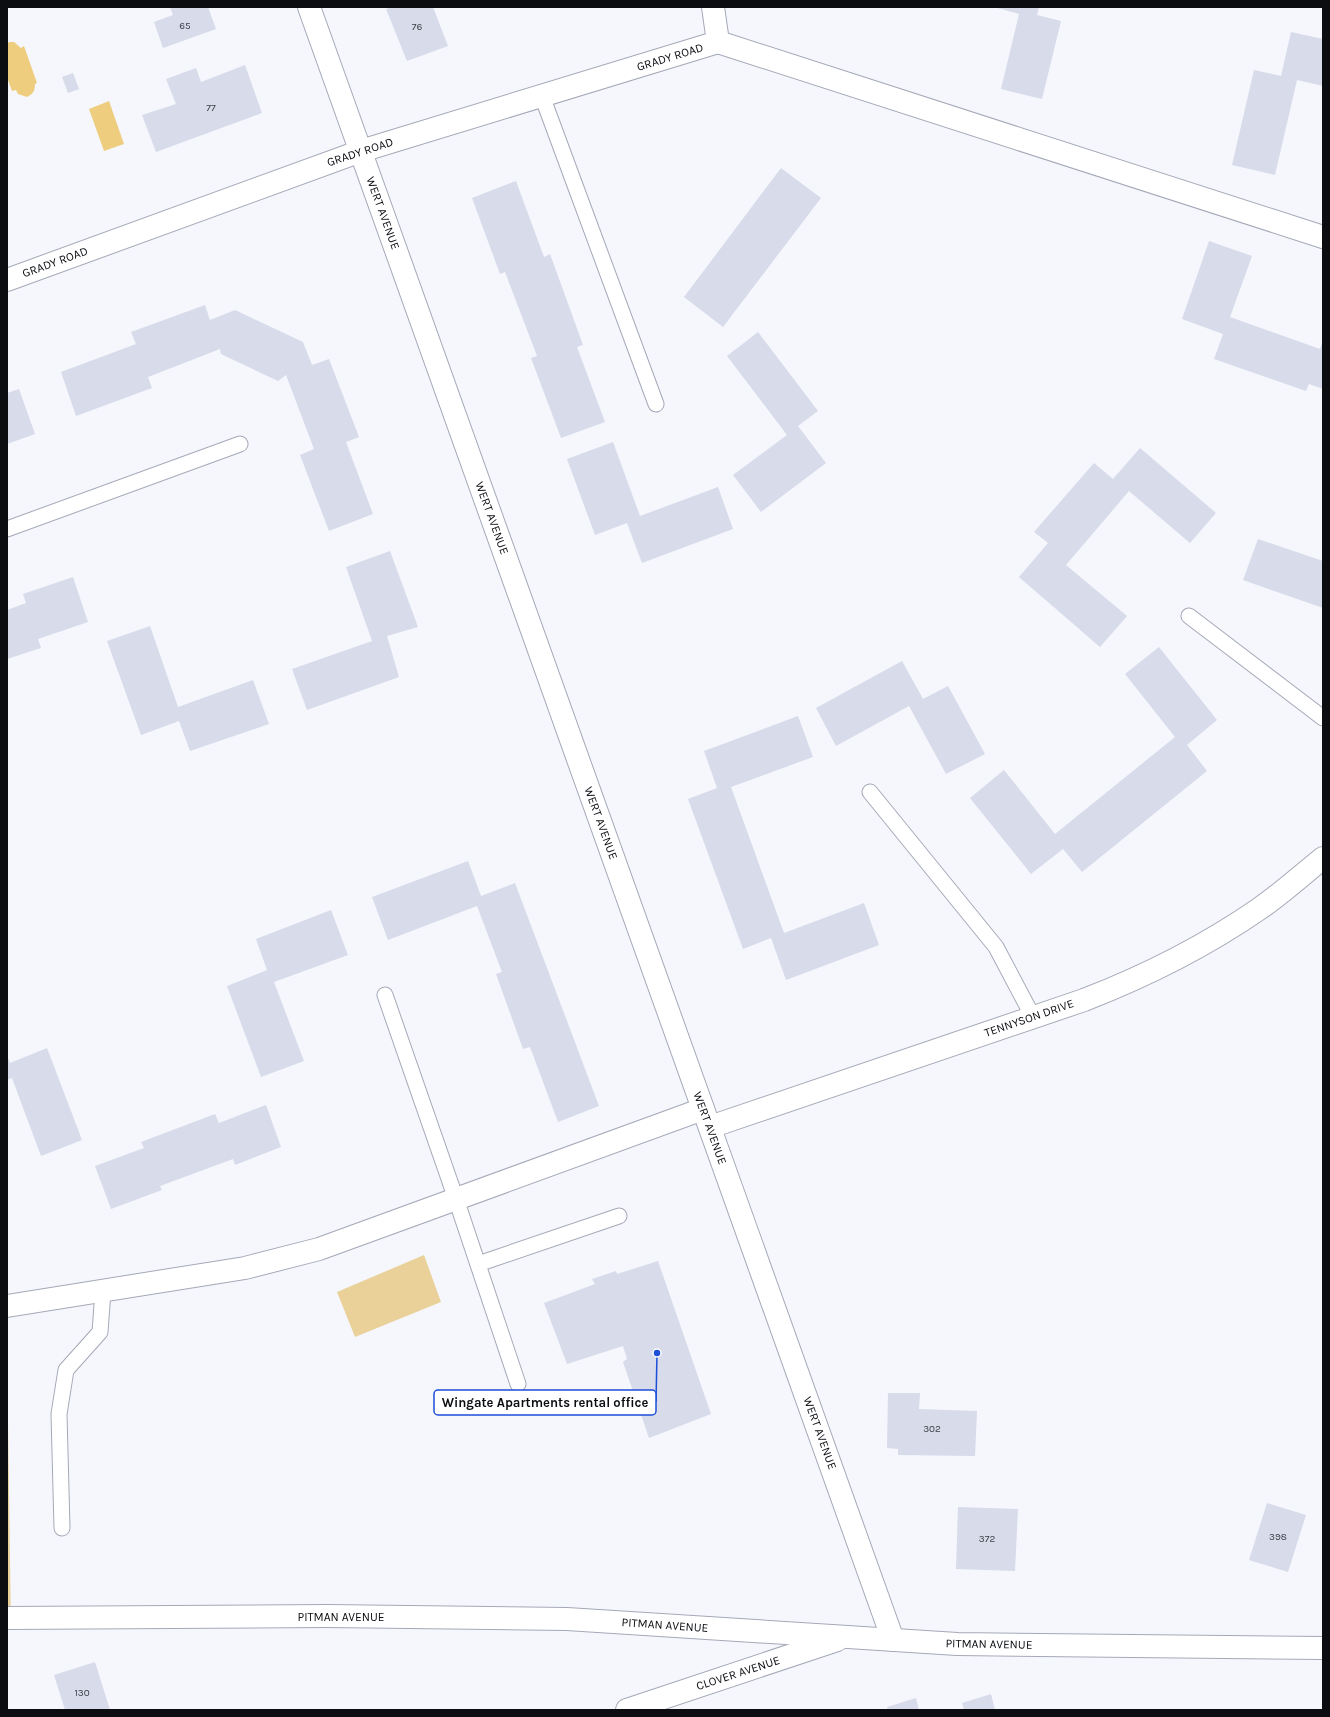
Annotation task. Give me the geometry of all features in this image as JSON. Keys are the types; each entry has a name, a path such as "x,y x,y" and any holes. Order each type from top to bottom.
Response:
{"street":[{"name":"WERT AVENUE","path":"309,7 893,1640"},
{"path":"713,7 718,42 1323,237"},
{"name":"GRADY ROAD","path":"7,280 361,151 718,42"},
{"name":"TENNYSON DRIVE","path":"7,1306 245,1268 319,1249 456,1199 707,1118 1033,1017 1131,981 1197,948 1260,908 1323,858"},
{"name":"PITMAN AVENUE","path":"7,1618 327,1616 567,1619 957,1644 1323,1648"},
{"name":"CLOVER AVENUE","path":"627,1710 848,1636"}],"lane":[{"path":"542,96 656,404"},
{"path":"7,529 240,444"},
{"path":"1189,616 1323,718"},
{"path":"870,792 996,947 1033,1017"},
{"path":"385,995 518,1384"},
{"path":"478,1264 619,1216"},
{"path":"62,1528 59,1414 66,1370 100,1332 103,1291"}],"shaded area":[{"path":"9,42 14,42 21,48 24,46 37,83 35,84 35,89 31,95 27,97 18,94 16,90 12,91 7,77 7,44"},
{"path":"109,101 124,144 104,151 89,109"},
{"path":"424,1255 441,1302 355,1337 337,1292"},
{"path":"7,1351 11,1629 7,1630"}],"building":[{"path":"170,7 208,7 216,29 163,48 154,22 173,15"},
{"path":"392,7 433,7 448,46 407,61 386,9"},
{"path":"994,7 1039,7 1037,15 1061,21 1042,99 1001,89 1019,14"},
{"path":"1291,32 1323,39 1323,86 1297,80 1275,175 1232,165 1254,70 1281,76"},
{"path":"245,65 262,113 156,152 142,115 176,104 166,79 196,68 201,82"},
{"path":"73,73 79,89 68,93 62,77"},
{"path":"781,168 821,198 723,327 684,297"},
{"path":"516,181 544,257 550,254 583,345 577,347 605,422 561,438 531,358 537,356 505,272 500,274 472,198"},
{"path":"1209,241 1252,256 1230,317 1320,349 1323,341 1323,389 1309,384 1306,391 1214,359 1223,334 1182,319"},
{"path":"205,305 210,320 235,310 303,342 312,365 329,359 359,437 346,442 373,514 329,531 300,455 314,449 286,375 278,381 221,354 220,349 148,377 152,388 76,416 61,372 136,344 131,332"},
{"path":"758,332 818,411 798,426 826,463 761,512 733,475 787,435 727,356"},
{"path":"19,389 35,434 7,444 7,393"},
{"path":"613,442 640,516 718,487 733,529 642,563 627,523 595,535 567,459"},
{"path":"1140,448 1216,513 1190,543 1129,491 1066,565 1127,616 1100,647 1019,577 1048,543 1034,532 1094,463 1113,479"},
{"path":"1258,539 1323,561 1323,608 1243,580"},
{"path":"390,551 418,627 387,636 399,677 307,710 292,669 372,641 346,567"},
{"path":"73,577 88,622 38,639 41,648 7,659 7,610 26,603 23,594"},
{"path":"150,626 178,707 253,680 269,724 190,751 179,721 141,735 107,641"},
{"path":"1159,647 1217,720 1187,745 1207,771 1082,872 1063,849 1031,874 970,798 1004,770 1055,834 1175,737 1125,674"},
{"path":"902,661 923,699 948,686 985,754 946,774 909,706 836,746 816,708"},
{"path":"798,716 813,757 731,787 784,933 864,903 879,945 786,980 771,938 743,949 688,799 717,788 704,751"},
{"path":"468,861 481,896 515,883 599,1106 558,1122 530,1047 523,1049 496,974 502,972 477,906 388,940 372,897"},
{"path":"331,910 348,955 274,982 304,1061 261,1077 227,986 267,970 256,939"},
{"path":"47,1048 82,1140 41,1156 12,1078 7,1080 7,1056 10,1063"},
{"path":"266,1105 281,1147 235,1165 233,1159 160,1186 162,1190 111,1209 95,1166 144,1148 141,1142 215,1114 219,1123"},
{"path":"658,1261 711,1414 649,1438 623,1362 627,1359 623,1346 567,1364 544,1303 595,1284 592,1279 616,1271 617,1274"},
{"path":"888,1393 920,1393 919,1409 977,1411 975,1456 898,1455 898,1449 887,1448"},
{"path":"1267,1503 1306,1515 1288,1572 1249,1560"},
{"path":"958,1507 1018,1509 1015,1571 956,1569"},
{"path":"95,1662 110,1710 65,1710 54,1675"},
{"path":"991,1694 995,1710 964,1710 962,1703"},
{"path":"916,1698 919,1710 888,1710 887,1707"}],"place":[{"name":"Wingate Apartments rental office","path":"657,1353"}]}
